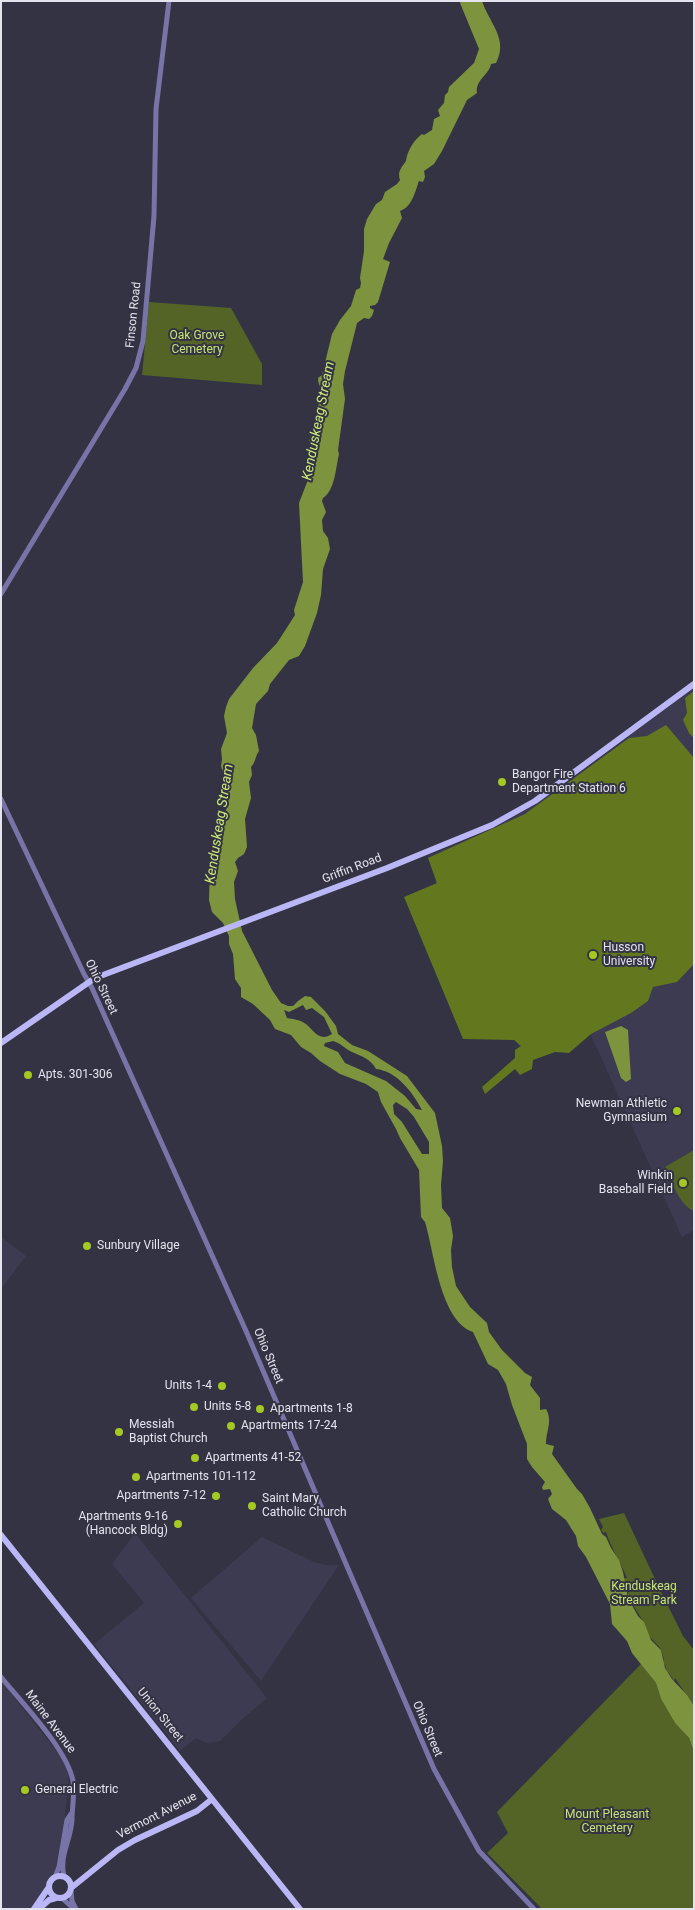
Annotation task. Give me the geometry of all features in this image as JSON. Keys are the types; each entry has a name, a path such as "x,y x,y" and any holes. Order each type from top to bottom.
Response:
{"main road":[{"name":"Griffin Road","path":"1,1043 88,982 387,868 492,825 534,800 694,684"},
{"name":"Union Street","path":"1,1535 300,1909"},
{"name":"Vermont Avenue","path":"65,1877 81,1874 135,1840 197,1811 212,1799"},
{"name":"Vermont Avenue","path":"71,1890 112,1854"},
{"path":"34,1909 49,1887 51,1880 55,1877 65,1877 70,1882 71,1890 66,1896 48,1900 39,1909"},
{"path":"49,1887 51,1893 59,1898"}],"street":[{"name":"Finson Road","path":"1,594 128,384 140,357 154,216 156,109 169,1"},
{"name":"Ohio Street","path":"1,799 182,1184 434,1770 479,1851 493,1868 534,1909"},
{"name":"Maine Avenue","path":"1,1677 66,1760 73,1783 72,1822 63,1856 65,1877"},
{"name":"Maine Avenue","path":"55,1877 59,1868 68,1820 71,1814"},
{"path":"71,1890 75,1909"},
{"path":"59,1898 75,1909"}],"shaded area":[{"name":"Husson University","path":"694,688 694,1230 682,1237 591,1035 524,1057 437,887 428,856 494,828 528,809"},
{"path":"694,691 694,738 689,733 683,720 687,713 685,698"},
{"name":"Husson University","path":"666,725 694,758 694,964 677,982 653,987 648,1001 631,1013 591,1034 569,1053 555,1052 533,1060 532,1069 520,1075 515,1069 485,1094 482,1087 515,1058 515,1050 521,1046 514,1040 463,1039 404,897 437,883 428,858 525,814 629,738 647,736"},
{"path":"1,1237 26,1256 1,1289"},
{"path":"135,1533 267,1698 220,1741 207,1743 196,1738 180,1751 94,1644 144,1603 112,1564"},
{"path":"262,1537 314,1562 325,1565 339,1565 261,1681 191,1598"},
{"path":"1,1681 66,1763 69,1775 64,1826 56,1867 41,1900 31,1909 1,1909"}],"green space":[{"name":"Oak Grove Cemetery","path":"149,302 231,308 262,364 262,385 142,375"},
{"name":"Winkin Baseball Field","path":"694,1150 694,1211 680,1198 665,1167"},
{"name":"Kenduskeag Stream Park","path":"624,1513 683,1636 694,1650 694,1706 675,1678 674,1681 667,1672 663,1663 661,1649 649,1636 643,1621 631,1602 624,1582 624,1578 627,1578 606,1532 604,1533 601,1530 603,1527 599,1519"},
{"name":"Mount Pleasant Cemetery","path":"641,1664 656,1683 661,1699 675,1723 689,1738 694,1752 694,1909 542,1909 487,1853 508,1833 497,1812"}],"water":[{"name":"Kenduskeag Stream","path":"461,1 482,1 499,39 499,54 496,63 491,64 480,81 477,93 467,100 434,164 424,171 425,177 423,182 419,181 410,203 400,211 402,218 383,259 390,262 378,302 370,306 374,310 369,319 364,318 357,323 343,384 345,399 336,471 333,484 322,501 326,512 322,520 323,531 328,538 330,549 323,569 321,595 317,613 305,646 299,656 289,660 270,684 268,691 256,704 252,728 256,735 259,751 251,767 252,775 249,782 251,798 245,819 247,847 244,854 235,862 238,871 234,882 235,899 242,931 272,990 281,1003 293,1006 305,996 311,997 336,1026 338,1034 352,1045 368,1051 407,1076 435,1113 442,1146 442,1208 450,1218 453,1236 451,1250 452,1267 456,1286 470,1307 487,1323 489,1332 502,1350 525,1373 532,1377 530,1385 540,1398 540,1410 546,1409 548,1413 549,1426 546,1444 554,1446 552,1454 582,1494 590,1508 602,1534 606,1537 619,1560 628,1598 638,1616 644,1622 651,1640 661,1650 665,1668 694,1706 694,1752 689,1738 675,1723 661,1699 656,1683 632,1653 627,1641 612,1624 610,1604 586,1557 578,1546 576,1536 566,1520 552,1509 548,1499 552,1494 550,1489 543,1490 542,1487 545,1482 527,1459 527,1444 506,1384 498,1370 488,1364 473,1332 462,1325 453,1314 446,1300 435,1267 425,1222 421,1217 419,1170 381,1102 378,1092 366,1084 340,1074 320,1061 301,1047 291,1035 275,1029 270,1020 253,1004 241,997 241,988 235,979 229,936 223,923 212,912 209,900 210,868 220,838 229,797 221,766 221,749 227,733 224,716 226,707 229,699 253,668 277,643 295,615 294,610 303,582 299,503 316,459 310,452 309,442 322,396 318,378 322,375 332,334 351,306 356,290 360,288 364,229 367,219 376,204 382,200 385,192 400,180 400,172 409,150 419,136 432,130 434,119 440,116 438,110 444,103 449,87 474,63 479,49 460,3","holes":["303,1005 306,1010 312,1008 324,1017 332,1034 324,1037 321,1036 304,1023 287,1018 284,1010 289,1012","333,1041 338,1043 369,1060 376,1069 397,1078 409,1090 422,1110 416,1109 405,1096 386,1081 345,1063 338,1052 324,1046 325,1043","396,1102 407,1109 414,1117 429,1142 429,1154 422,1154 402,1122 394,1114 393,1105"]},
{"path":"621,1026 628,1030 631,1079 626,1082 621,1078 605,1032"}],"place":[{"name":"Bangor Fire Department Station 6","path":"502,782"},
{"name":"Husson University","path":"593,955"},
{"name":"Apts. 301-306","path":"28,1075"},
{"name":"Newman Athletic Gymnasium","path":"677,1111"},
{"name":"Winkin Baseball Field","path":"683,1183"},
{"name":"Sunbury Village","path":"87,1246"},
{"name":"Units 1-4","path":"222,1386"},
{"name":"Units 5-8","path":"194,1407"},
{"name":"Apartments 1-8","path":"260,1409"},
{"name":"Apartments 17-24","path":"231,1426"},
{"name":"Messiah Baptist Church","path":"119,1432"},
{"name":"Apartments 41-52","path":"195,1458"},
{"name":"Apartments 101-112","path":"136,1477"},
{"name":"Apartments 7-12","path":"216,1496"},
{"name":"Saint Mary Catholic Church","path":"252,1506"},
{"name":"Apartments 9-16 (Hancock Bldg)","path":"178,1524"},
{"name":"General Electric","path":"25,1790"}]}
